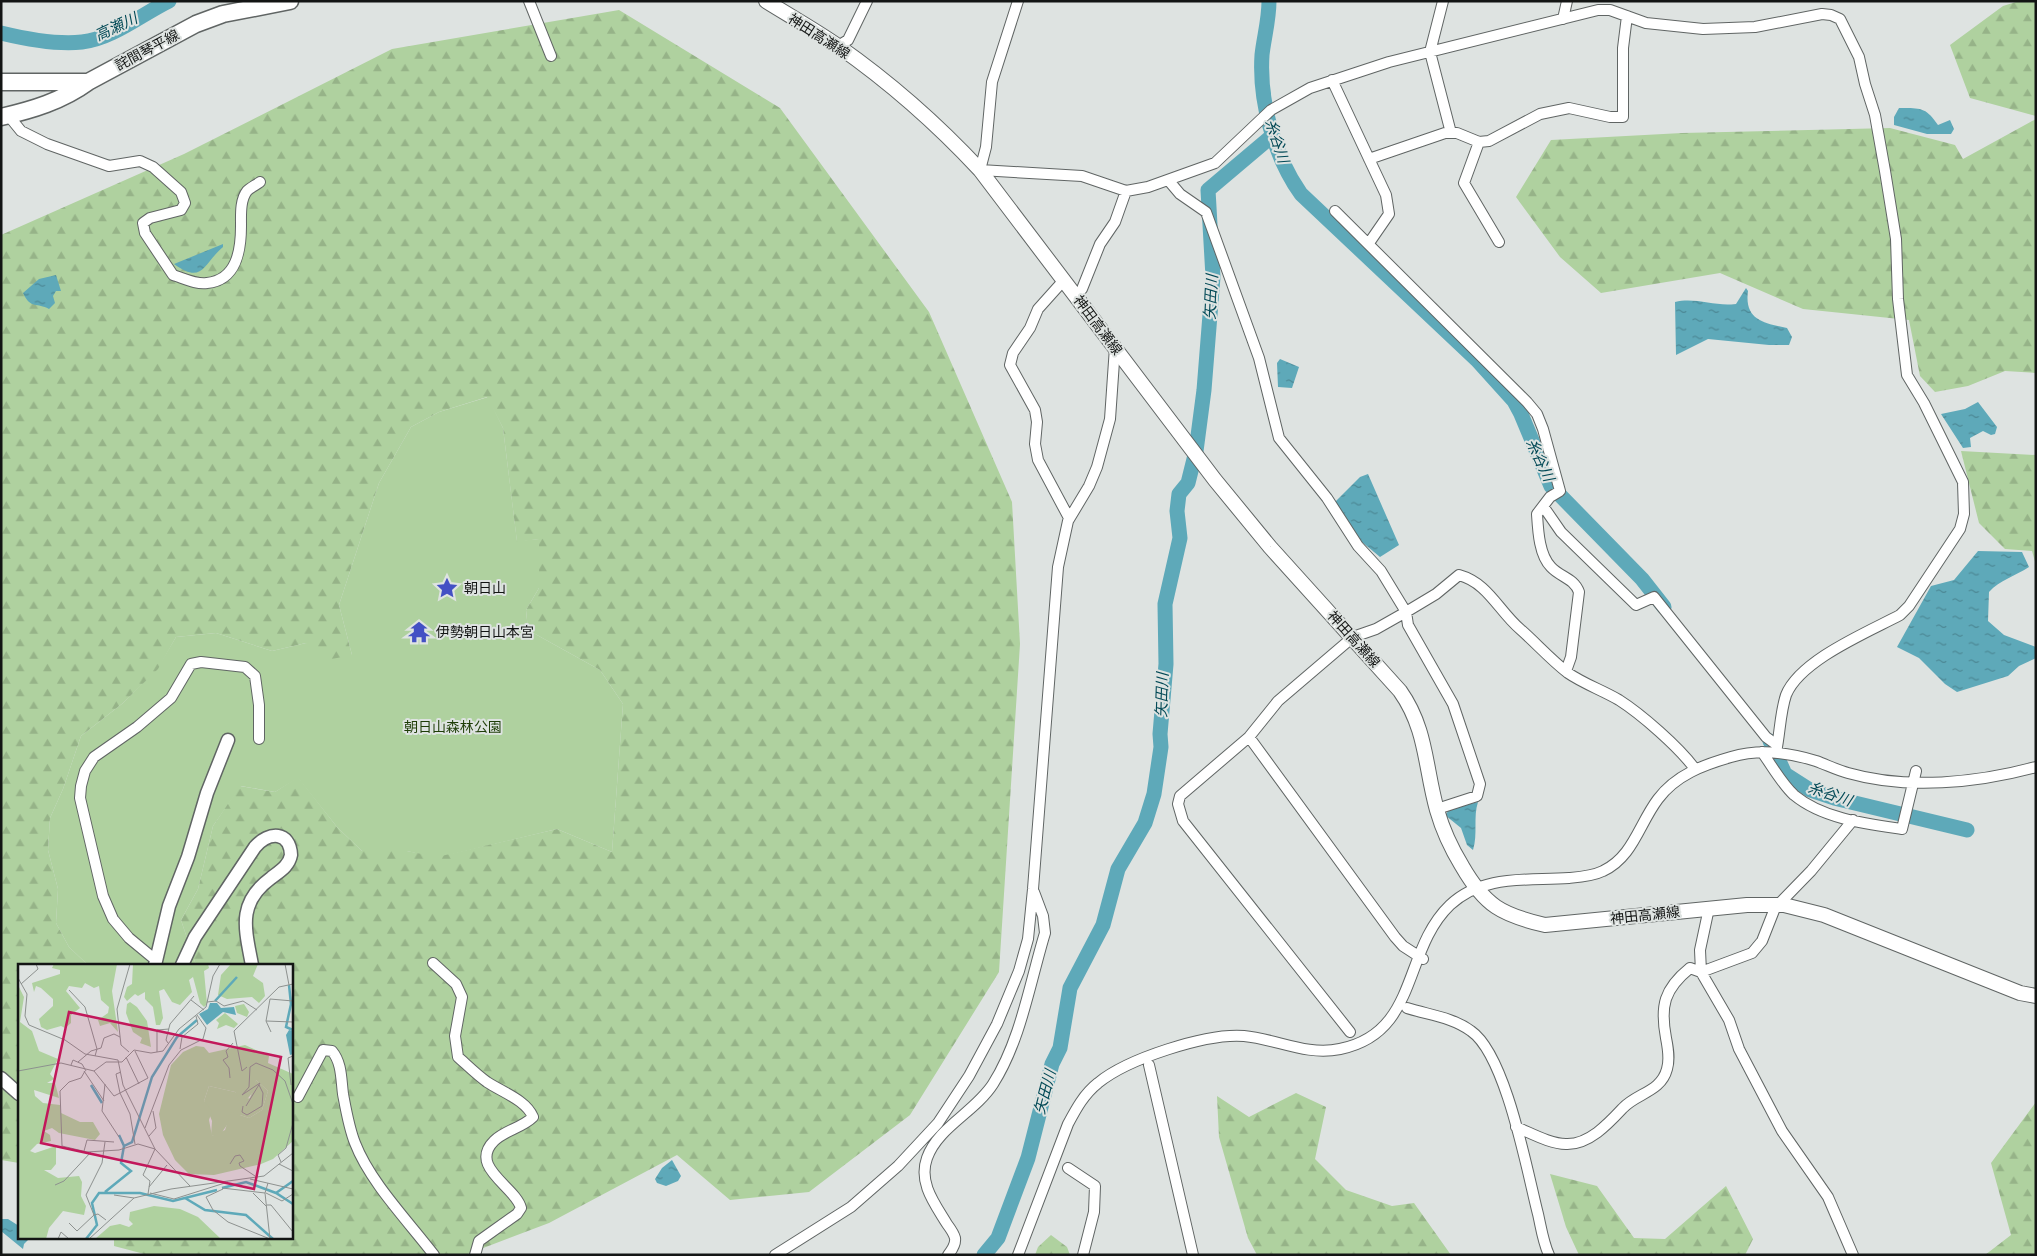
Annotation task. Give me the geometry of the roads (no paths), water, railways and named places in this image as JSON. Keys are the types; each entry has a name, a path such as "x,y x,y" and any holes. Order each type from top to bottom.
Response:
{"main road":[{"name":"詫間琴平線","path":"1,82 88,82 196,24 248,5 290,1"},
{"name":"神田高瀬線","path":"766,1 838,46 885,83 952,141 980,170 1215,480 1270,547 1353,637 1408,702 1422,735 1437,809 1448,843 1475,889 1496,908 1522,920 1546,925 1709,908 1777,905 1803,908 1824,914 2020,993 2036,996"},
{"path":"4,116 53,101 74,92 88,82"},
{"path":"50,83 53,101"}],"street":[{"path":"529,1 551,56"},
{"path":"838,46 848,40 867,1"},
{"path":"1018,1 992,82 986,146 980,170 1082,176 1126,191 1169,181 1216,163 1275,107 1310,88 1389,62 1598,10 1610,10 1646,23 1703,29 1755,27 1822,14 1840,19 1859,57 1875,115 1896,239 1898,299 1907,375 1924,402 1963,482 1964,514 1960,529 1909,606 1900,615 1803,670 1786,695 1777,748"},
{"path":"1443,1 1430,52 1451,133"},
{"path":"1563,19 1567,1"},
{"path":"1369,159 1445,133 1451,133 1479,142 1489,141 1540,114 1569,108 1610,118 1623,117 1624,48 1627,16"},
{"path":"1332,80 1386,196 1389,214 1369,243"},
{"path":"4,116 21,131 47,144 84,155 109,166 140,161 153,167 168,178 181,192 185,203 181,210 150,218 143,223 145,233 154,243 173,275 194,281 207,284 220,279 226,276 236,264 241,237 244,200 247,192 260,182"},
{"path":"1479,142 1464,183 1499,242"},
{"path":"1169,181 1180,194 1206,212 1259,358 1279,438 1327,498 1358,546 1381,571 1406,612 1408,625 1453,704 1480,784 1477,796 1470,800 1437,809"},
{"path":"1075,295 1082,289 1100,244 1115,222 1126,191"},
{"path":"1335,211 1369,243 1537,414 1560,491 1554,494 1537,514 1546,560 1551,568 1576,584 1579,592 1580,602 1571,657 1566,671"},
{"path":"1064,280 1038,309 1030,328 1013,353 1010,365 1035,410 1037,422 1035,444 1038,460 1069,518"},
{"path":"775,1255 851,1207 898,1166 938,1123 960,1091 997,1024 1019,971 1028,939 1033,889 1058,567 1069,518 1097,467 1110,419 1115,347"},
{"path":"1543,506 1561,532 1636,604 1654,597 1766,737 1777,748 1848,774 1915,776 1943,783 1974,780 2036,766"},
{"path":"1350,1032 1183,821 1178,804 1180,796 1249,737 1278,701 1353,637 1376,629 1436,594 1458,574 1468,577 1486,590 1518,628 1566,671 1620,700 1655,729 1695,769"},
{"path":"155,962 152,957 129,938 113,919 102,896 80,798 85,772 94,757 102,750 120,740 171,698 191,664 201,662 245,667 255,676 259,705 259,739"},
{"path":"1249,737 1395,937 1422,958"},
{"path":"155,962 169,906 188,857 207,793 228,740"},
{"path":"1018,1255 1068,1124 1076,1107 1099,1081 1117,1071 1178,1045 1223,1036 1264,1039 1315,1052 1354,1046 1376,1034 1392,1018 1422,958 1433,926 1445,911 1461,897 1480,885 1494,882 1583,877 1601,872 1617,863 1629,850 1658,800 1672,784 1695,769 1734,756 1777,748"},
{"path":"1762,752 1793,794 1814,809 1854,820 1902,829 1915,776"},
{"path":"1516,1127 1566,1144 1580,1142 1599,1132 1623,1108 1658,1086 1667,1071 1669,1062 1663,1024 1667,991 1690,968 1701,972 1752,953 1758,948 1777,905 1811,871 1854,820"},
{"path":"182,964 195,937 256,847 264,838 275,835 281,836 288,842 292,855 285,868 262,885 249,903 245,924 252,964"},
{"path":"948,1255 953,1248 955,1237 928,1192 924,1176 927,1159 935,1143 979,1102 993,1084 1014,1037 1045,933 1043,916 1033,889"},
{"path":"1709,908 1700,950 1701,972 1728,1020 1739,1049 1782,1131 1828,1197 1853,1255"},
{"path":"434,963 456,984 462,998 455,1036 458,1057 486,1081 523,1104 530,1110 533,1117 524,1126 494,1141 488,1152 487,1165 491,1173 516,1196 521,1208 517,1214 479,1240 475,1255"},
{"path":"1407,1008 1453,1020 1480,1038 1493,1056 1516,1127 1549,1255"},
{"path":"298,1097 323,1050 332,1050 339,1062 354,1141 361,1156 389,1198 434,1255"},
{"path":"1149,1065 1193,1255"},
{"path":"1,1078 18,1093"},
{"path":"1068,1168 1095,1186 1094,1212 1083,1255"}],"water":[{"path":"1899,108 1922,110 1930,115 1938,125 1950,120 1954,129 1951,134 1927,134 1894,125 1894,117"},
{"path":"223,244 223,247 202,270 191,273 174,264"},
{"path":"56,275 61,291 56,291 53,296 55,303 49,309 29,302 23,293 39,279"},
{"path":"1746,288 1748,291 1749,308 1753,314 1763,322 1787,328 1792,337 1789,345 1708,339 1676,355 1675,302 1736,304"},
{"path":"1280,359 1299,367 1292,388 1278,387 1277,363"},
{"path":"1978,402 1997,427 1995,434 1991,435 1983,431 1970,438 1971,447 1963,448 1941,414 1965,409"},
{"path":"1368,474 1399,545 1380,557 1362,542 1335,502 1360,477"},
{"path":"1978,551 2022,552 2029,567 2003,581 1989,592 1988,621 2004,635 2036,647 2036,658 2019,666 2008,676 1957,692 1945,684 1919,658 1897,647 1931,586 1954,580"},
{"path":"1478,802 1473,850 1467,845 1461,828 1445,815 1450,809"},
{"path":"672,1160 681,1176 678,1181 666,1186 657,1183 655,1179 662,1168"},
{"path":"2,1219 8,1219 18,1225 18,1238 27,1238 28,1240 24,1244 23,1249 1,1231"}],"waterway":[{"name":"高瀬川","path":"1,33 52,42 72,43 93,40 116,31 169,1"},
{"name":"糸谷川","path":"1269,1 1262,55 1263,91 1270,128 1291,179 1301,194 1477,360 1514,401 1551,486 1642,579 1664,607"},
{"name":"矢田川","path":"984,1255 998,1238 1028,1158 1052,1064 1060,1048 1070,988 1103,925 1118,869 1145,823 1154,794 1161,747 1160,734 1166,664 1165,604 1180,538 1177,511 1179,494 1188,483 1196,451 1204,390 1213,277 1208,190 1272,136"},
{"name":"糸谷川","path":"1770,741 1785,774 1810,790 1834,798 1967,830"}],"place":[{"name":"朝日山","path":"447,588"},
{"name":"伊勢朝日山本宮","path":"419,632"}],"park label":[{"name":"朝日山森林公園","path":"453,727"}]}
